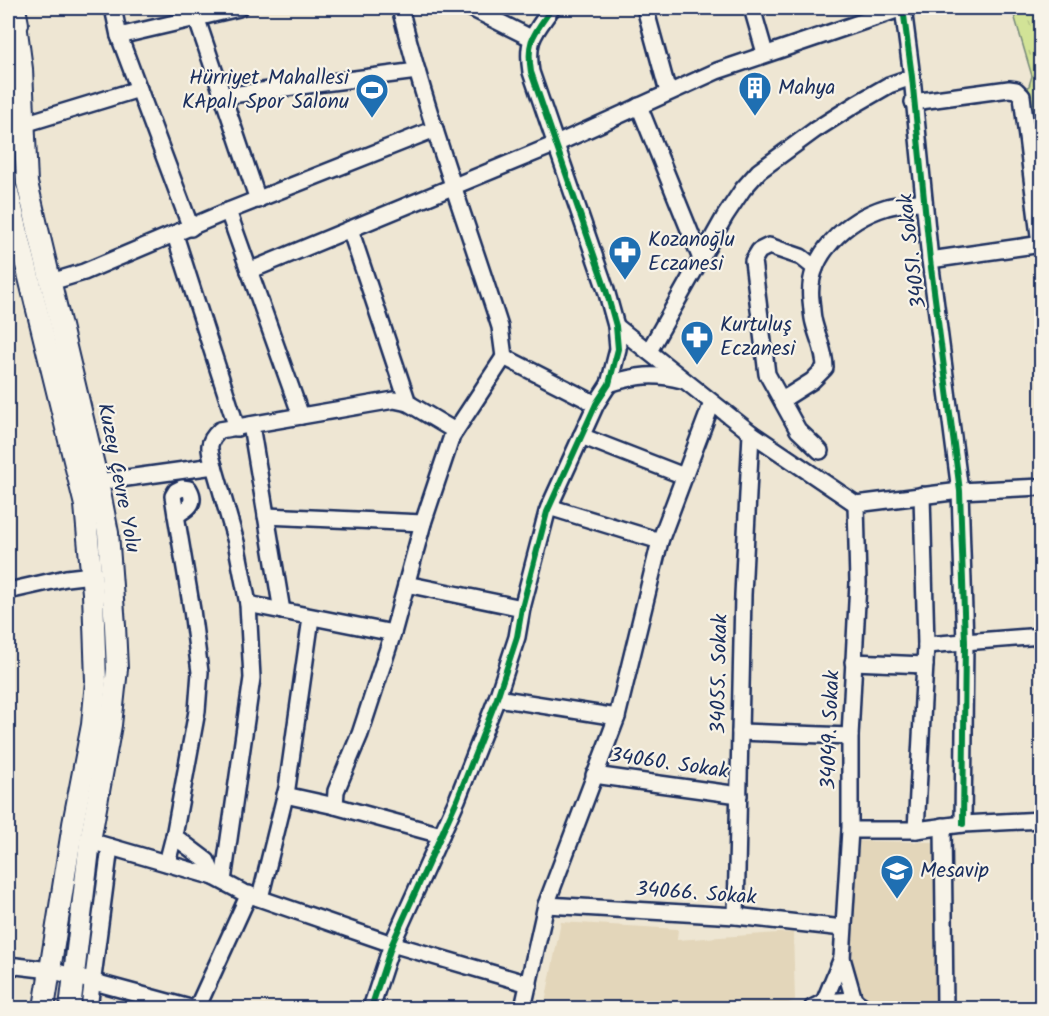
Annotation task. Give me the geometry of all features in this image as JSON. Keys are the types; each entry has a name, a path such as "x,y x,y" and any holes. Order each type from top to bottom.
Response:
{"main road":[{"name":"Kuzey Çevre Yolu","path":"15,8 18,17 12,39 22,69 27,183 108,533 117,669 111,725 90,841 70,1008"},
{"name":"Kuzey Çevre Yolu","path":"8,192 80,482 89,532 92,575 96,681 92,725 73,824 44,1008"}],"street":[{"path":"114,8 119,36 191,228"},
{"path":"119,36 194,12 239,8"},
{"path":"335,806 336,790 360,734 393,633 423,523 455,431 504,357 500,327 435,129 400,8"},
{"path":"471,8 531,38"},
{"path":"371,1008 392,944 457,800 497,698 517,637 522,608 549,507 596,404 609,384 618,349 616,326 606,290 531,72 528,53 531,38 552,8"},
{"path":"645,8 668,92"},
{"path":"752,8 765,53"},
{"path":"249,271 556,144 717,71 903,8"},
{"name":"34051. Sokak","path":"903,8 930,260 960,491 964,642 963,824"},
{"path":"194,12 258,200"},
{"path":"223,96 417,71"},
{"path":"649,351 725,216 743,189 759,171 815,130 856,104 889,85 912,77"},
{"path":"24,124 139,89"},
{"path":"914,102 1009,89 1016,90 1022,96 1041,244 930,260"},
{"path":"639,106 701,259"},
{"path":"51,282 84,272 228,211 435,129"},
{"path":"782,400 812,381 825,368 825,355 814,322 811,296 815,268 826,249 840,232 863,217 888,207 924,201"},
{"path":"228,211 301,416"},
{"path":"350,229 408,403"},
{"path":"175,235 244,426 266,516 282,611"},
{"path":"815,268 801,257 769,246 759,251 753,261 767,374 798,430 820,451"},
{"path":"616,326 751,433 856,504 960,491 1041,487"},
{"path":"504,357 596,404"},
{"path":"609,384 630,377 660,375 688,381"},
{"path":"218,879 252,678 248,604 236,542 209,450 211,438 220,430 394,399 408,403 455,431"},
{"path":"523,1008 546,905 617,717 660,541 712,403"},
{"name":"34055. Sokak","path":"736,916 743,595 751,433"},
{"path":"581,436 684,476"},
{"path":"98,482 214,466"},
{"path":"916,830 926,645 922,495"},
{"name":"34049. Sokak","path":"842,958 850,830 850,736 858,583 856,504"},
{"path":"549,507 660,541"},
{"path":"167,863 197,711 200,672 176,515"},
{"path":"266,516 423,523"},
{"path":"8,591 66,578 92,575"},
{"path":"406,584 522,608"},
{"path":"248,604 393,633"},
{"path":"197,1008 254,896 285,795 311,618"},
{"path":"926,645 1041,636"},
{"path":"854,662 925,665"},
{"path":"497,698 617,717"},
{"path":"740,732 850,736"},
{"name":"34060. Sokak","path":"594,775 739,795"},
{"path":"285,795 441,835"},
{"path":"850,830 916,830 963,824 1041,820"},
{"path":"944,826 945,1008"},
{"path":"174,836 207,861 218,879"},
{"path":"90,841 218,879 254,896 392,944 530,984"},
{"path":"89,1008 110,847"},
{"name":"34066. Sokak","path":"546,905 736,916 843,928"},
{"path":"842,958 858,1006 820,1006 842,958"},
{"path":"8,965 50,970 190,1008"}],"shaded area":[{"name":"Mesavip","path":"858,841 940,842 940,1008 880,1008 862,997 851,957"},
{"path":"561,922 678,929 677,940 793,932 795,1000 779,1008 544,1008"}],"green space":[{"path":"1012,8 1029,8 1036,16 1041,30 1041,202 1028,89 1032,76"}],"cycle path":[{"path":"371,1008 392,944 457,800 497,698 517,637 522,608 547,512 596,404 609,384 618,349 616,326 606,290 531,72 530,52 533,37 552,8"},
{"path":"903,8 930,260 960,491 965,642 963,824"}],"place":[{"name":"Mahya","path":"755,117"},
{"name":"Hürriyet Mahallesi KApalı Spor Salonu","path":"372,119"},
{"name":"Kozanoğlu Eczanesi","path":"625,281"},
{"name":"Kurtuluş Eczanesi","path":"697,366"},
{"name":"Mesavip","path":"897,900"}]}
